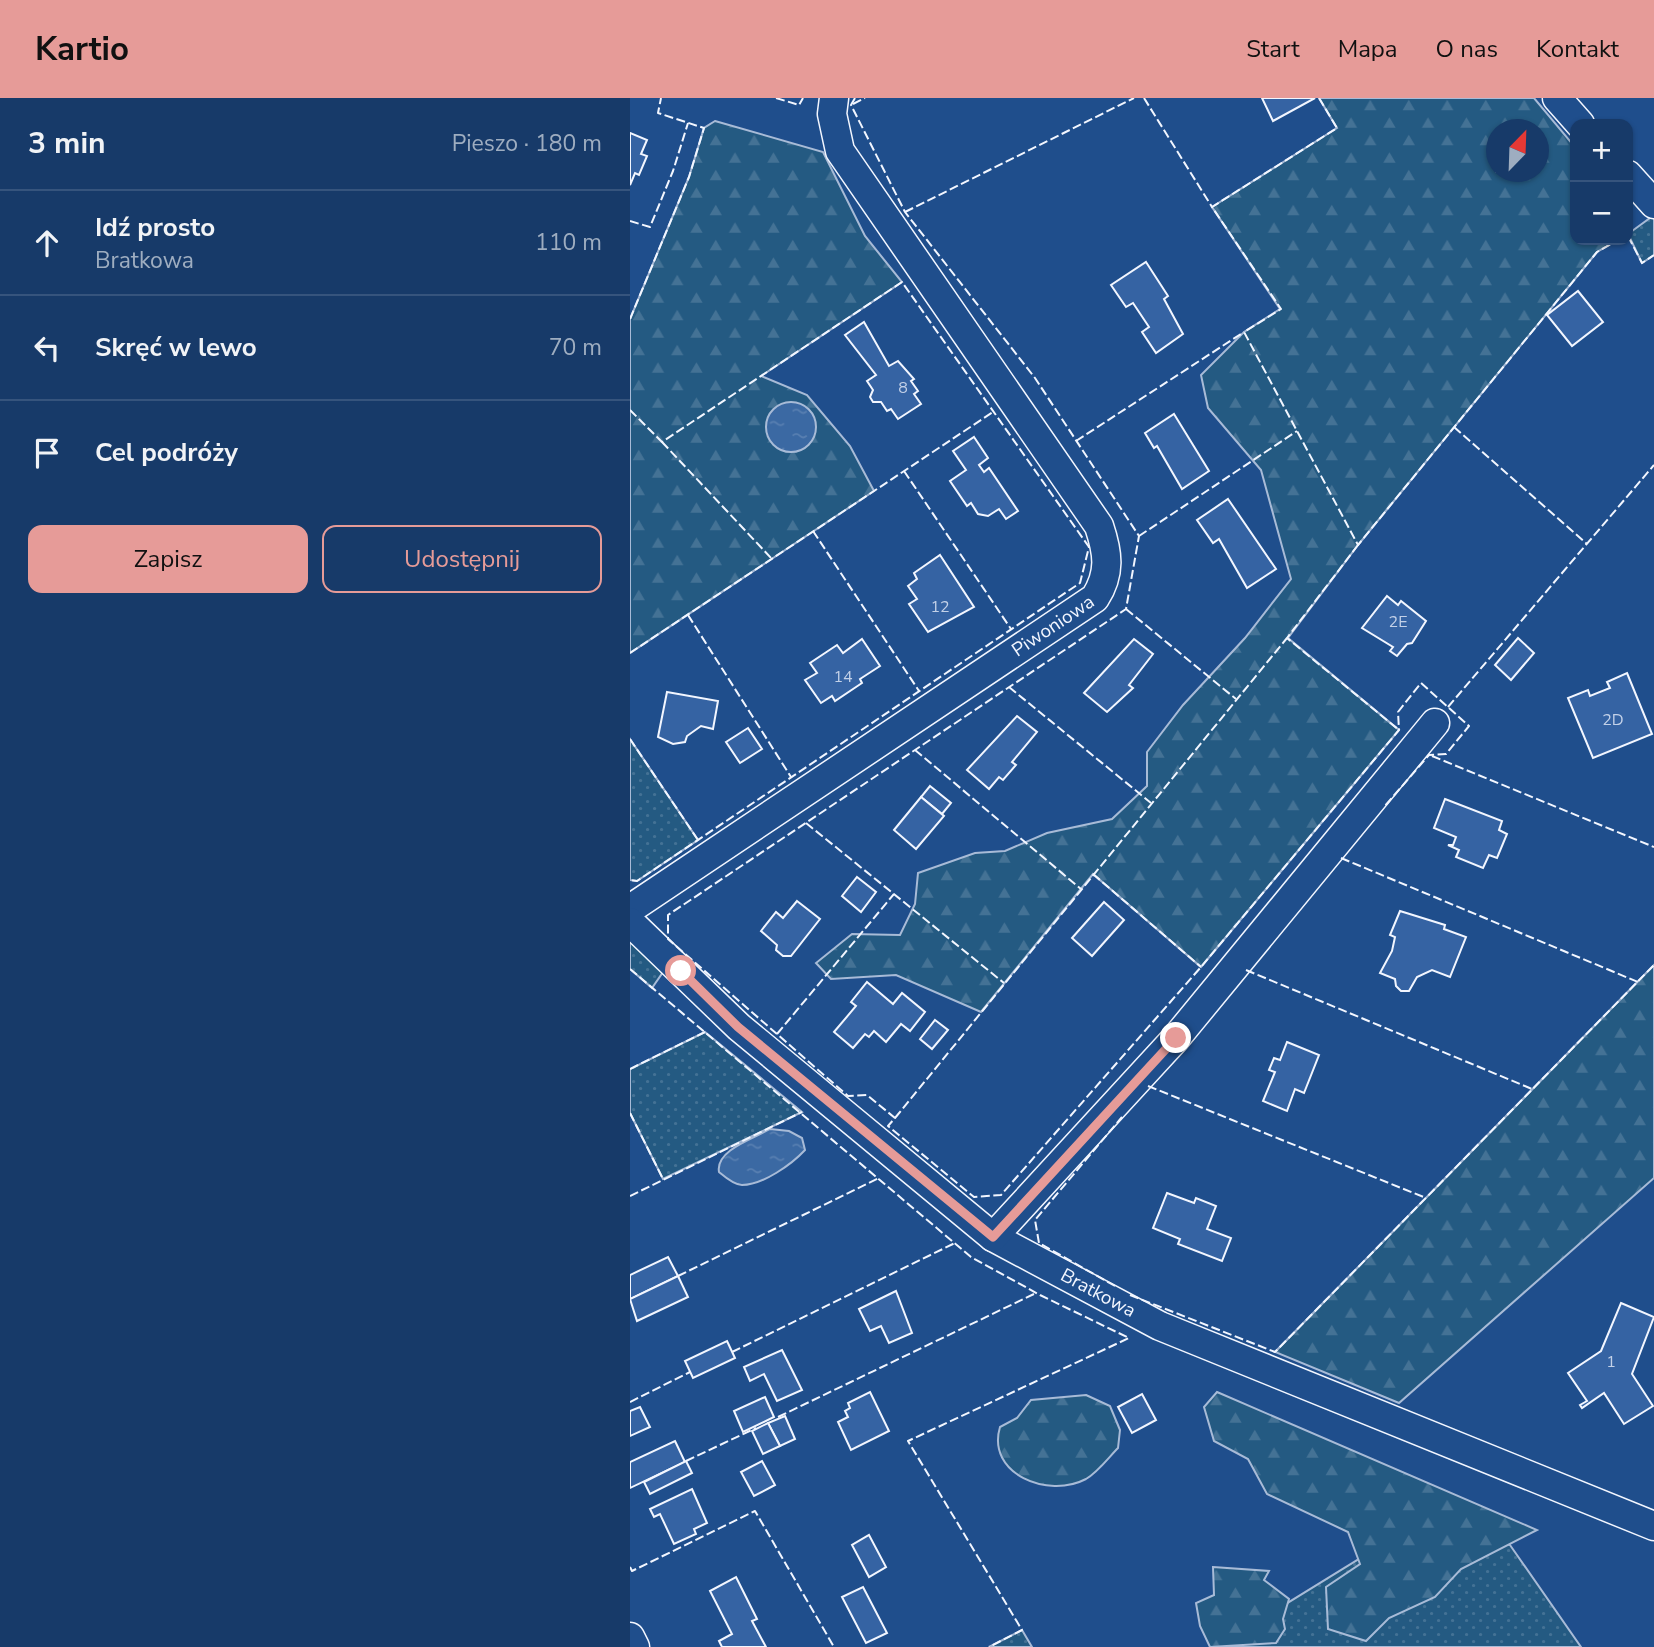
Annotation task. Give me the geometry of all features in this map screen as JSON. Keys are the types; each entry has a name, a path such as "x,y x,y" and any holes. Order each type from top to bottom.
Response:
{"street":[{"name":"Piwoniowa","path":"630,909 1095,598 1102,586 1108,565 1100,526 839,151 832,114 834,98"},
{"path":"1557,98 1576,119"},
{"path":"1633,181 1654,204"},
{"path":"993,1237 1176,1038 1435,723"},
{"name":"Bratkowa","path":"630,922 738,1027 993,1237 1160,1326 1653,1527"},
{"path":"630,1637 635,1647"}],"green space":[{"path":"1319,98 1534,98 1570,141 1570,245 1609,245 1597,252 1358,545 1288,638 1399,730 1201,967 1093,874 981,1012 896,975 831,979 816,963 852,934 900,935 915,904 918,873 975,853 1005,851 1047,833 1112,819 1147,786 1147,752 1183,705 1245,638 1291,579 1261,470 1208,408 1201,375 1244,332 1280,309 1212,207 1337,128"},
{"path":"715,121 823,152 865,236 902,282 761,376 807,395 850,446 874,491 630,653 630,319 689,177 704,128"},
{"path":"1654,215 1654,255 1642,263 1633,244 1633,230"},
{"path":"630,739 698,840 637,881 630,880"},
{"path":"630,938 663,972 652,988 630,969"},
{"path":"1654,965 1654,1178 1399,1403 1275,1352"},
{"path":"705,1032 802,1112 663,1179 630,1113 630,1069"},
{"path":"1217,1392 1537,1530 1461,1569 1435,1597 1389,1618 1366,1641 1328,1629 1326,1587 1360,1564 1348,1532 1267,1494 1248,1459 1214,1441 1204,1407"},
{"path":"1086,1395 1110,1406 1120,1430 1118,1448 1099,1468 1086,1479 1055,1486 1038,1484 1011,1469 1002,1458 998,1444 1000,1427 1017,1418 1031,1400"},
{"path":"1427,1517 1510,1545 1581,1647 1216,1647"},
{"path":"1213,1567 1269,1571 1264,1580 1289,1599 1283,1619 1285,1629 1276,1643 1210,1647 1200,1626 1196,1603 1214,1595"},
{"path":"1022,1630 1032,1647 989,1647"}],"water":[{"path":"791,402 809,409 816,427 809,445 791,452 773,445 766,427 773,409"},
{"path":"770,1129 789,1131 802,1138 805,1150 776,1173 759,1182 736,1184 719,1172 719,1164 729,1151"}],"building":[{"path":"1262,98 1315,98 1273,121"},
{"path":"630,133 647,140 641,154 647,156 639,175 635,173 630,185"},
{"path":"1146,262 1168,296 1164,299 1183,334 1156,353 1142,332 1149,327 1133,303 1126,307 1111,285"},
{"path":"1578,291 1603,322 1572,346 1547,315"},
{"path":"864,322 889,366 898,361 914,379 911,381 918,391 914,394 921,404 898,419 891,409 887,411 881,402 873,402 870,397 873,390 867,381 876,375 845,335"},
{"path":"1174,414 1209,471 1182,489 1157,446 1154,448 1145,433"},
{"path":"974,437 988,458 979,465 984,472 989,468 1018,511 1006,519 999,509 988,516 978,514 971,503 967,506 950,481 966,470 953,451"},
{"path":"1228,499 1276,569 1247,588 1219,539 1213,543 1197,520"},
{"path":"940,555 974,607 928,632 909,604 917,599 908,586 917,579 914,573"},
{"path":"1387,596 1398,605 1401,601 1426,621 1412,643 1407,644 1397,656 1390,651 1393,647 1362,628"},
{"path":"1518,638 1534,653 1511,680 1495,665"},
{"path":"862,639 880,666 860,679 862,683 835,701 832,696 821,703 805,680 817,673 810,663 837,645 843,653"},
{"path":"1134,639 1153,654 1129,685 1133,688 1107,712 1084,693"},
{"path":"1627,673 1652,734 1593,758 1568,698 1588,690 1590,696 1610,688 1607,682"},
{"path":"667,692 718,701 713,729 701,726 687,736 685,742 673,744 658,737"},
{"path":"1017,716 1037,732 1012,762 1016,765 1003,780 999,777 989,789 967,770"},
{"path":"748,728 762,749 740,763 726,742"},
{"path":"930,786 951,803 942,814 921,797"},
{"path":"921,797 944,816 916,849 894,830"},
{"path":"1445,799 1502,821 1499,830 1507,834 1497,858 1489,855 1483,868 1456,857 1459,850 1448,845 1453,845 1456,837 1434,828"},
{"path":"857,877 876,892 861,912 842,896"},
{"path":"797,901 820,919 791,956 783,956 776,950 777,945 761,931 776,912 783,918"},
{"path":"1104,902 1124,920 1092,956 1072,938"},
{"path":"1400,911 1445,925 1444,929 1466,937 1450,977 1432,970 1417,977 1409,991 1401,991 1396,986 1395,979 1380,973 1392,951 1395,937 1390,935"},
{"path":"867,982 893,1004 902,993 925,1012 910,1031 901,1024 886,1042 874,1031 869,1037 865,1034 853,1048 834,1032 856,1006 851,1002"},
{"path":"935,1020 948,1030 932,1049 920,1039"},
{"path":"1287,1042 1319,1055 1304,1093 1295,1089 1287,1111 1263,1101 1275,1072 1269,1070 1274,1058 1280,1060"},
{"path":"1167,1193 1194,1203 1196,1198 1216,1206 1207,1229 1231,1238 1222,1261 1178,1244 1180,1239 1153,1228"},
{"path":"668,1257 678,1276 630,1299 630,1275"},
{"path":"678,1276 688,1297 637,1321 630,1299"},
{"path":"896,1291 912,1333 889,1343 881,1326 870,1331 859,1309"},
{"path":"1621,1303 1654,1317 1632,1374 1653,1406 1624,1424 1604,1393 1582,1408 1580,1405 1587,1401 1568,1373 1601,1351"},
{"path":"727,1341 735,1358 693,1378 685,1361"},
{"path":"782,1350 802,1390 777,1401 764,1374 750,1381 744,1367"},
{"path":"870,1392 889,1431 851,1450 838,1422 848,1417 845,1411 850,1408 848,1403"},
{"path":"1142,1394 1156,1420 1132,1433 1118,1407"},
{"path":"765,1397 774,1417 743,1432 734,1411"},
{"path":"640,1407 650,1427 630,1436 630,1411"},
{"path":"785,1416 795,1439 780,1446 768,1423"},
{"path":"768,1423 780,1446 763,1454 752,1431"},
{"path":"675,1441 685,1462 630,1488 630,1462"},
{"path":"686,1461 692,1473 650,1494 644,1482"},
{"path":"762,1461 775,1485 754,1496 741,1472"},
{"path":"692,1489 707,1523 694,1529 696,1534 674,1544 660,1514 654,1517 650,1509"},
{"path":"869,1535 886,1567 869,1577 852,1545"},
{"path":"736,1577 757,1619 752,1621 766,1647 722,1647 719,1641 732,1634 710,1591"},
{"path":"863,1587 887,1633 866,1643 842,1597"}],"fence":[{"path":"630,319 689,177 704,128 658,113 661,98"},
{"path":"776,98 799,105 803,98"},
{"path":"855,98 851,105 905,212 1035,378 1139,536 1126,609 668,915 668,939 848,1096 867,1095 895,1118 888,1126 974,1197 1001,1195 1201,967 1399,730 1398,712 1421,683 1469,726 1446,754 1429,755 1384,807"},
{"path":"853,104 865,98"},
{"path":"905,212 1134,98"},
{"path":"1144,98 1212,207"},
{"path":"1319,98 1337,128 1212,207 1281,309 1244,332 1358,545 1597,252 1609,245"},
{"path":"630,221 650,227 673,171 688,123"},
{"path":"1633,245 1642,263 1654,255"},
{"path":"630,410 662,442 902,282 1089,547 1080,583 637,881 630,880"},
{"path":"1076,441 1244,332"},
{"path":"630,653 993,412"},
{"path":"1454,427 1587,544"},
{"path":"1139,536 1297,431"},
{"path":"662,442 772,559"},
{"path":"1448,707 1654,465"},
{"path":"904,471 1011,629"},
{"path":"813,531 919,691"},
{"path":"1358,545 1287,638 1399,730"},
{"path":"1126,609 1236,699"},
{"path":"688,615 791,777"},
{"path":"895,1118 1287,638"},
{"path":"1009,687 1151,803"},
{"path":"630,739 698,840"},
{"path":"915,750 1081,889"},
{"path":"1432,756 1654,847"},
{"path":"806,823 1004,983"},
{"path":"1341,858 1638,982"},
{"path":"1093,874 1201,967"},
{"path":"777,1034 894,894"},
{"path":"1130,1295 1275,1352 1654,965"},
{"path":"630,969 971,1257 1040,1295 1129,1338 908,1441 1022,1630 989,1647"},
{"path":"1246,970 1532,1089"},
{"path":"630,1069 705,1032"},
{"path":"1148,1086 1426,1198"},
{"path":"630,1196 802,1112"},
{"path":"630,1113 663,1179"},
{"path":"1115,1286 1039,1243 1035,1220 1122,1117"},
{"path":"678,1276 879,1178"},
{"path":"732,1352 955,1243"},
{"path":"778,1417 1036,1293"},
{"path":"630,1402 690,1372"},
{"path":"686,1461 756,1428"},
{"path":"630,1567 632,1571 755,1511 834,1647"}],"route":[{"path":"681,971 738,1027 993,1237 1176,1038"}]}
